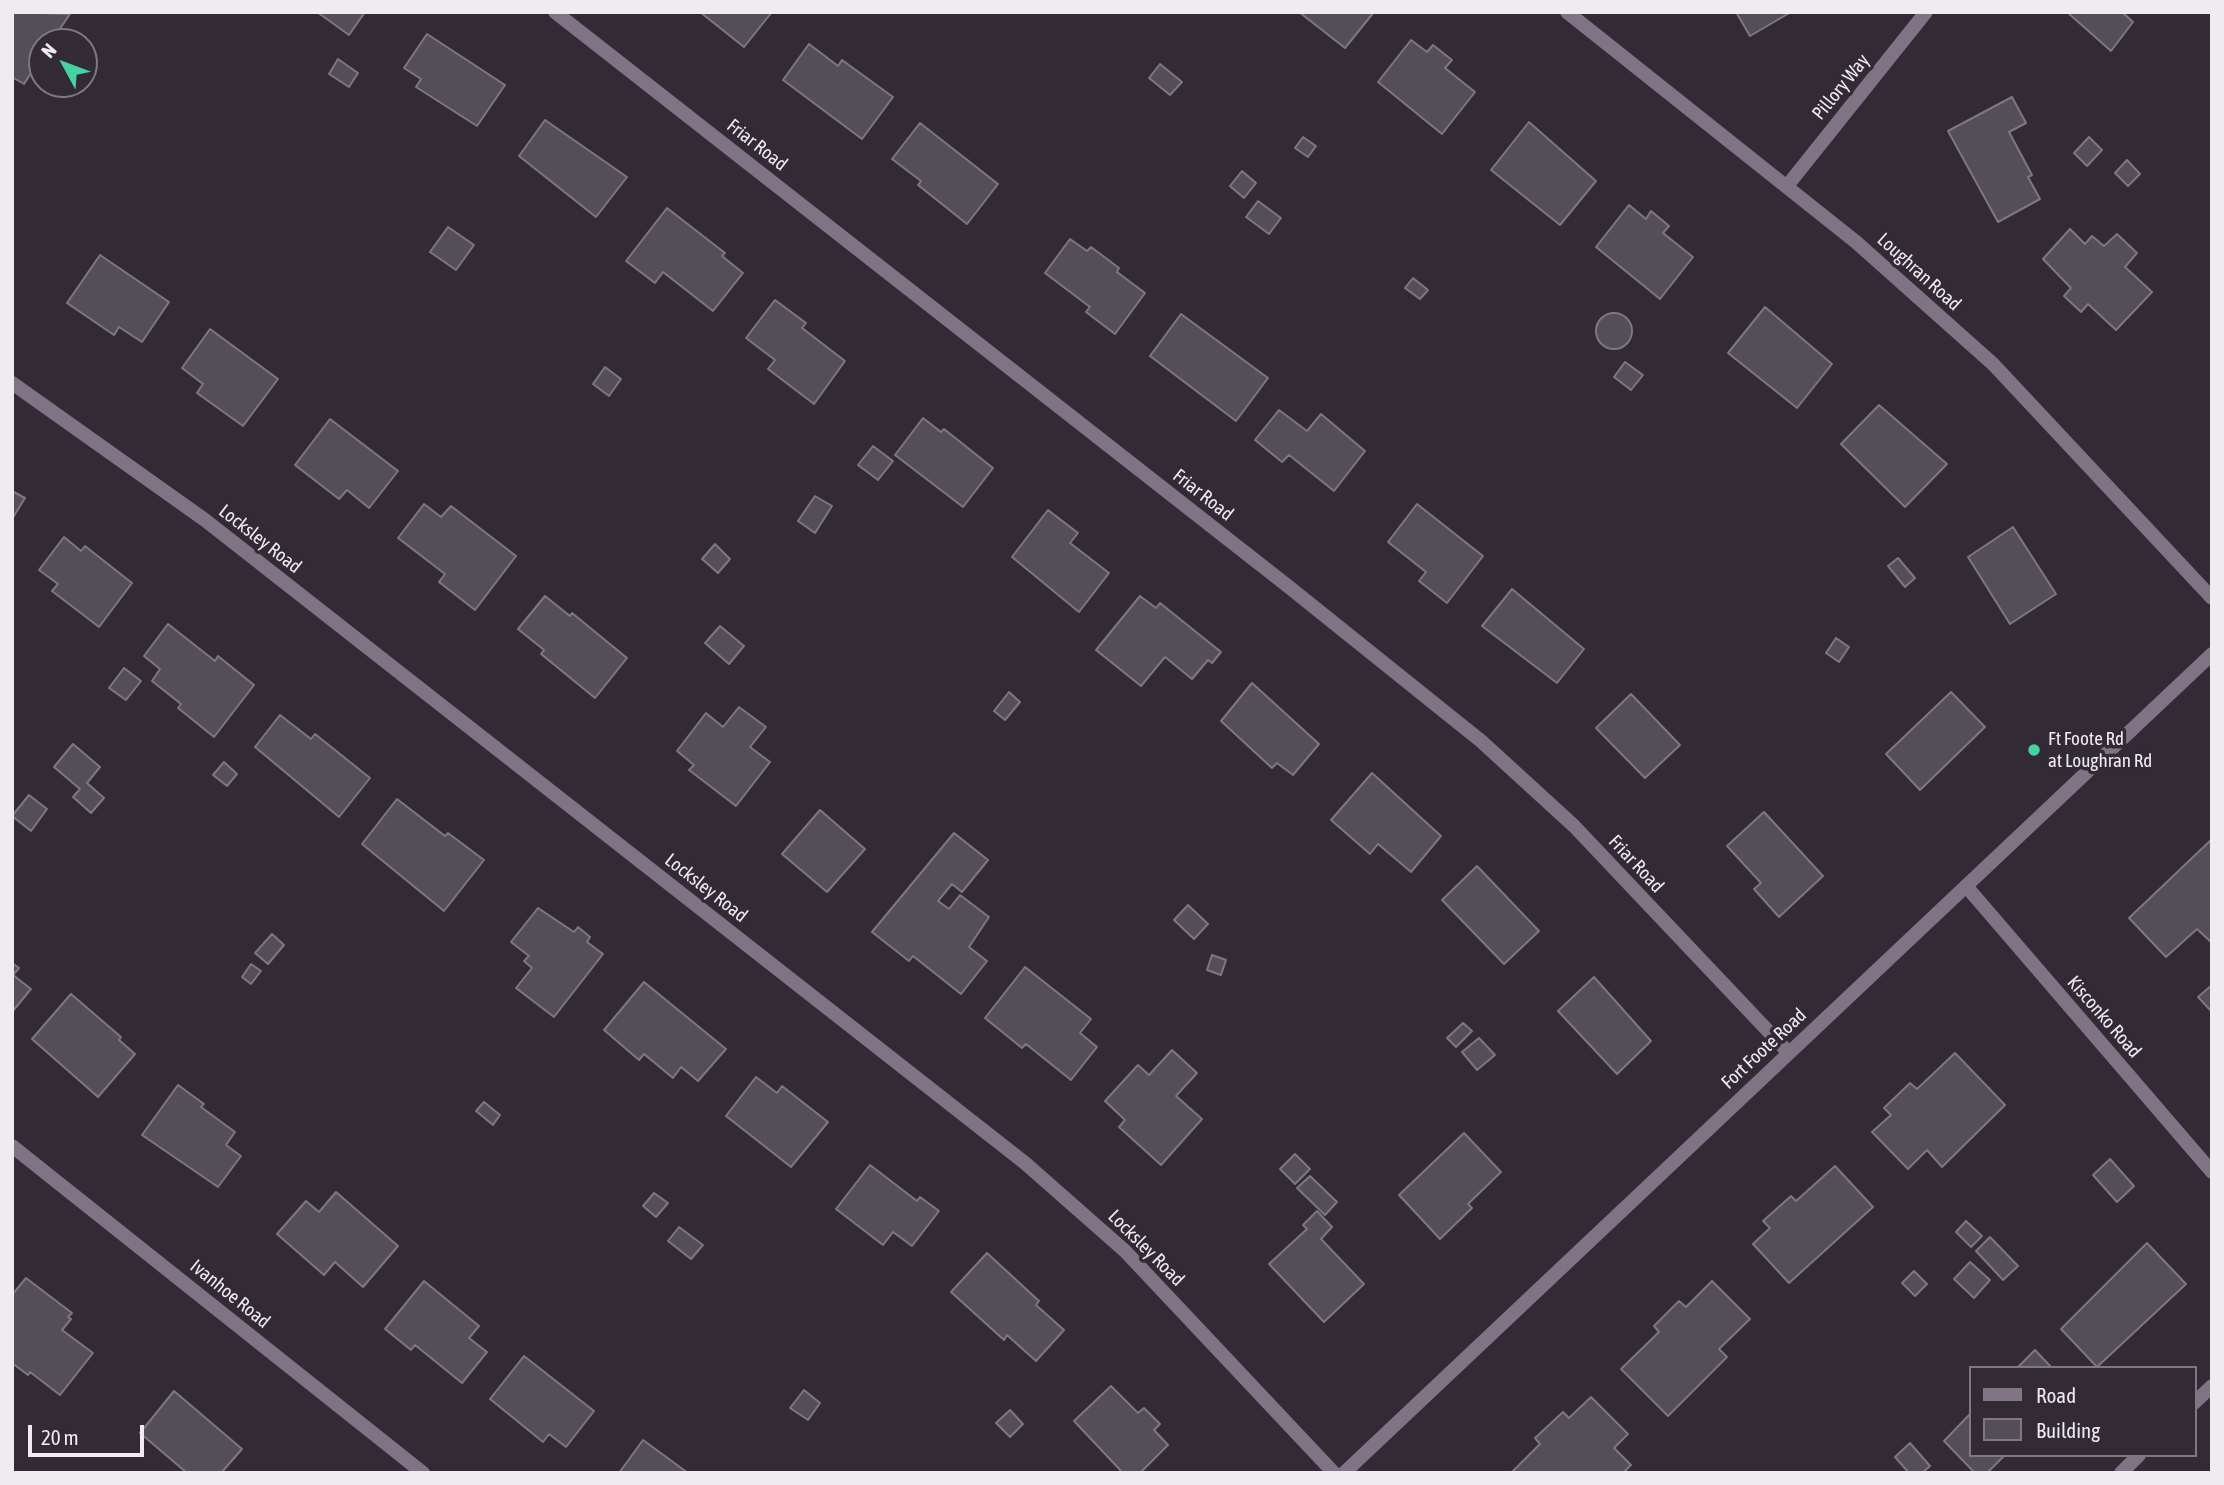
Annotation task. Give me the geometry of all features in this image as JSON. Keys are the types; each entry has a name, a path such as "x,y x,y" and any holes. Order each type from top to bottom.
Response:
{"street":[{"name":"Friar Road","path":"555,12 1290,587 1481,741 1574,826 1788,1052"},
{"name":"Loughran Road","path":"1567,12 1856,242 1993,364 2212,598"},
{"name":"Pillory Way","path":"1787,186 1926,12"},
{"name":"Locksley Road","path":"12,383 205,520 1026,1163 1125,1251 1334,1473"},
{"name":"Fort Foote Road","path":"1343,1473 2212,654"},
{"name":"Kisconko Road","path":"1966,886 2212,1172"},
{"name":"Ivanhoe Road","path":"12,1146 423,1473"},
{"path":"2196,1401 2212,1386"},
{"path":"2121,1473 2137,1457"}],"building":[{"path":"12,12 70,14 60,28 28,28 28,78 24,84 12,77"},
{"path":"317,12 365,12 349,35"},
{"path":"700,12 772,12 744,47"},
{"path":"1299,12 1374,12 1345,48"},
{"path":"1736,12 1791,12 1750,36"},
{"path":"2067,12 2122,12 2133,22 2111,51"},
{"path":"427,34 505,85 477,126 416,87 421,79 404,68"},
{"path":"1411,40 1427,52 1433,45 1452,60 1445,68 1475,92 1442,134 1378,82"},
{"path":"809,44 838,66 842,60 893,97 862,139 783,80"},
{"path":"338,59 358,73 349,87 329,74"},
{"path":"1160,64 1182,82 1170,95 1149,78"},
{"path":"2012,97 2026,123 2009,132 2032,175 2028,177 2040,199 1998,222 1948,131"},
{"path":"545,120 627,177 596,217 519,156"},
{"path":"1529,122 1596,181 1560,225 1491,170"},
{"path":"920,123 998,184 967,224 918,185 921,181 892,159"},
{"path":"1303,137 1316,146 1308,157 1295,148"},
{"path":"2089,137 2102,150 2087,166 2074,153"},
{"path":"2127,160 2140,174 2128,186 2115,173"},
{"path":"1242,171 1256,183 1244,198 1230,186"},
{"path":"1258,201 1281,218 1269,234 1246,217"},
{"path":"1629,205 1646,219 1651,211 1669,226 1663,233 1693,257 1660,299 1596,247"},
{"path":"667,208 725,253 722,256 743,273 713,311 663,272 655,283 626,261"},
{"path":"448,227 474,245 456,270 430,252"},
{"path":"2070,229 2085,244 2092,236 2104,246 2117,234 2137,253 2125,267 2152,292 2116,330 2088,304 2081,312 2064,296 2071,288 2043,259"},
{"path":"1070,239 1087,251 1091,247 1119,268 1117,272 1145,293 1115,334 1086,312 1090,307 1045,273"},
{"path":"100,255 169,302 142,342 119,327 114,335 67,303"},
{"path":"1413,278 1428,290 1420,299 1405,288"},
{"path":"775,300 806,323 802,328 845,361 814,404 768,369 775,360 746,338"},
{"path":"1765,307 1832,364 1797,408 1728,353"},
{"path":"1614,313 1627,318 1632,331 1627,344 1614,349 1601,344 1596,331 1601,318"},
{"path":"1181,314 1268,378 1236,421 1150,356"},
{"path":"210,329 278,379 243,426 197,393 203,384 182,368"},
{"path":"1625,362 1643,375 1631,390 1614,377"},
{"path":"605,367 621,379 609,396 593,384"},
{"path":"1879,405 1947,464 1905,507 1841,444"},
{"path":"1279,410 1307,431 1321,414 1365,451 1334,491 1289,455 1282,462 1255,440"},
{"path":"923,418 941,432 944,429 993,468 963,507 895,455"},
{"path":"330,419 398,471 369,508 347,490 339,499 295,465"},
{"path":"873,446 893,461 878,480 858,465"},
{"path":"12,491 25,498 12,519"},
{"path":"815,496 832,506 815,533 798,521"},
{"path":"424,504 441,517 451,506 516,556 475,610 439,582 445,574 398,538"},
{"path":"1417,504 1483,556 1447,603 1419,581 1426,572 1388,542"},
{"path":"1048,510 1078,533 1070,543 1109,573 1079,612 1012,557"},
{"path":"2013,527 2056,594 2010,624 1968,557"},
{"path":"64,537 81,551 85,546 132,583 99,627 52,591 58,584 39,570"},
{"path":"715,544 730,559 718,573 702,559"},
{"path":"1898,558 1915,578 1905,587 1888,566"},
{"path":"1512,589 1584,649 1557,683 1482,626"},
{"path":"545,596 570,616 572,613 627,658 595,698 541,654 544,650 518,629"},
{"path":"1140,596 1156,608 1160,603 1221,652 1212,663 1208,660 1192,679 1165,657 1141,686 1096,650"},
{"path":"168,624 215,661 218,656 254,685 214,737 178,708 181,704 152,681 160,669 144,656"},
{"path":"720,626 744,646 729,664 705,643"},
{"path":"1836,638 1849,647 1839,662 1826,653"},
{"path":"124,668 141,681 126,700 109,688"},
{"path":"1252,683 1319,744 1293,775 1277,763 1272,768 1221,721"},
{"path":"1009,692 1020,702 1005,720 994,711"},
{"path":"1951,692 1985,727 1920,790 1886,754"},
{"path":"1631,694 1680,745 1645,778 1596,728"},
{"path":"739,707 766,727 750,747 770,762 736,806 689,770 694,765 677,751 706,713 723,727"},
{"path":"280,715 311,739 315,734 370,778 339,817 255,747"},
{"path":"73,744 100,767 87,783 104,798 91,813 73,797 80,789 54,767"},
{"path":"224,762 237,774 227,786 213,775"},
{"path":"1372,773 1441,836 1411,872 1378,844 1370,854 1331,820"},
{"path":"29,795 47,809 31,831 12,816"},
{"path":"397,799 445,836 448,833 484,860 444,911 362,844"},
{"path":"820,810 865,849 827,892 782,854"},
{"path":"1764,812 1823,876 1779,917 1754,889 1761,883 1727,846"},
{"path":"954,833 988,860 962,892 952,884 938,901 949,909 960,895 989,917 969,947 987,961 961,994 913,956 909,961 872,932"},
{"path":"2212,839 2212,943 2197,929 2166,957 2129,918"},
{"path":"1477,866 1539,931 1504,964 1442,900"},
{"path":"1188,905 1208,924 1194,939 1174,920"},
{"path":"538,908 574,932 578,927 590,937 587,942 603,954 554,1017 516,988 532,968 524,961 529,956 511,942"},
{"path":"272,934 284,945 268,964 255,953"},
{"path":"1212,955 1226,960 1221,975 1207,970"},
{"path":"12,963 19,968 13,975 31,989 12,1012"},
{"path":"251,964 261,971 251,984 242,977"},
{"path":"1025,967 1091,1019 1080,1033 1097,1047 1071,1080 1026,1044 1022,1048 985,1018"},
{"path":"1594,977 1651,1041 1617,1074 1558,1011"},
{"path":"644,982 726,1049 698,1081 681,1067 673,1078 644,1054 639,1060 604,1030"},
{"path":"2212,985 2212,1012 2198,997"},
{"path":"71,994 121,1037 119,1040 135,1054 98,1097 32,1039"},
{"path":"1463,1023 1472,1031 1456,1047 1447,1038"},
{"path":"1479,1038 1495,1055 1477,1070 1462,1052"},
{"path":"1172,1050 1197,1073 1176,1096 1202,1119 1161,1165 1119,1127 1125,1120 1105,1101 1138,1065 1149,1075"},
{"path":"1955,1053 2005,1105 1942,1167 1927,1150 1908,1169 1872,1132 1891,1115 1884,1108 1910,1083 1917,1089"},
{"path":"756,1077 777,1093 782,1086 828,1122 791,1167 726,1116"},
{"path":"178,1085 204,1104 201,1107 235,1132 226,1145 241,1156 218,1187 142,1135"},
{"path":"484,1102 500,1115 493,1125 476,1111"},
{"path":"1464,1133 1501,1172 1468,1204 1472,1208 1440,1239 1399,1195"},
{"path":"1295,1154 1310,1169 1295,1184 1280,1169"},
{"path":"2110,1159 2134,1186 2117,1202 2093,1175"},
{"path":"870,1165 917,1201 920,1197 939,1211 912,1246 893,1232 883,1245 836,1209"},
{"path":"1835,1166 1873,1207 1789,1283 1753,1244 1770,1228 1763,1221 1791,1196 1796,1201"},
{"path":"1310,1176 1337,1202 1325,1215 1297,1188"},
{"path":"336,1192 398,1246 363,1287 335,1262 324,1275 277,1234 306,1201 319,1212"},
{"path":"654,1193 668,1203 656,1217 643,1206"},
{"path":"1317,1211 1332,1227 1321,1239 1364,1284 1324,1322 1269,1264 1307,1229 1303,1225"},
{"path":"1966,1221 1982,1236 1971,1247 1956,1232"},
{"path":"679,1227 703,1245 691,1259 668,1241"},
{"path":"1990,1237 2018,1266 2003,1280 1976,1251"},
{"path":"2147,1243 2186,1284 2098,1366 2061,1329"},
{"path":"987,1253 1039,1301 1036,1305 1064,1330 1036,1361 1007,1335 1004,1340 951,1292"},
{"path":"1970,1262 1990,1280 1974,1298 1954,1279"},
{"path":"1914,1271 1927,1284 1915,1296 1902,1283"},
{"path":"26,1278 72,1313 68,1317 71,1319 62,1330 93,1353 60,1395 30,1372 28,1375 12,1363 12,1295"},
{"path":"424,1281 479,1326 469,1338 487,1352 462,1383 415,1345 411,1350 385,1329"},
{"path":"1712,1281 1750,1319 1719,1349 1727,1357 1668,1416 1621,1369 1659,1332 1654,1326 1679,1301 1686,1307"},
{"path":"2035,1350 2050,1366 2019,1366"},
{"path":"524,1356 594,1411 566,1447 549,1434 543,1442 490,1399"},
{"path":"1111,1386 1138,1413 1144,1408 1160,1424 1154,1430 1168,1445 1140,1473 1123,1473 1074,1421"},
{"path":"804,1390 820,1403 808,1420 790,1408"},
{"path":"174,1391 242,1449 221,1473 187,1473 140,1433"},
{"path":"1591,1397 1628,1434 1614,1448 1631,1465 1623,1473 1511,1473 1540,1444 1535,1438 1563,1412 1569,1418"},
{"path":"1010,1410 1023,1424 1010,1437 996,1423"},
{"path":"1968,1416 1968,1457 2003,1457 1987,1473 1975,1473 1944,1441"},
{"path":"643,1440 688,1473 619,1473"},
{"path":"1910,1443 1930,1466 1922,1473 1909,1473 1895,1457"}],"place":[{"name":"Ft Foote Rd at Loughran Rd","path":"2034,750"}]}
